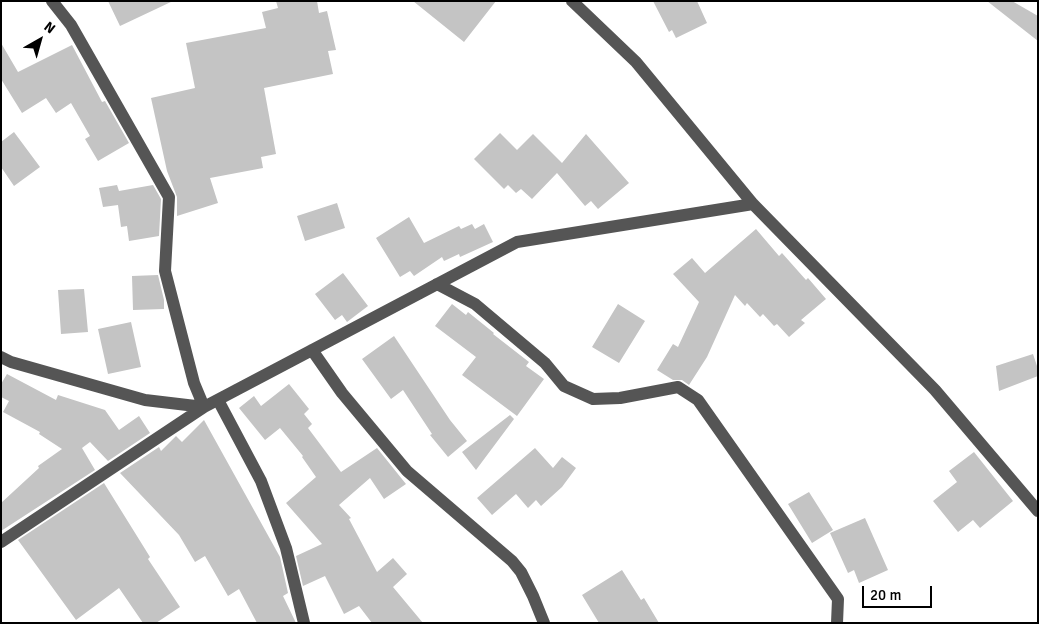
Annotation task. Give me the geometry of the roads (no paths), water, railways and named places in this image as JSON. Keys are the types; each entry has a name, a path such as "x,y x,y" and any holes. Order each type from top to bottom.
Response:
{"street":[{"path":"52,1 71,25 169,197 165,271 194,383 204,407"},
{"path":"572,1 636,62 753,204 935,390 1038,511"},
{"path":"1,542 204,407 517,242 753,204"},
{"path":"437,284 476,304 545,363 564,386 593,399 620,398 678,387 698,400 838,599 836,623"},
{"path":"312,350 342,393 407,471 512,561 521,572 543,622"},
{"path":"1,357 11,362 145,400 204,407"},
{"path":"218,400 261,481 286,548 304,623"}]}
